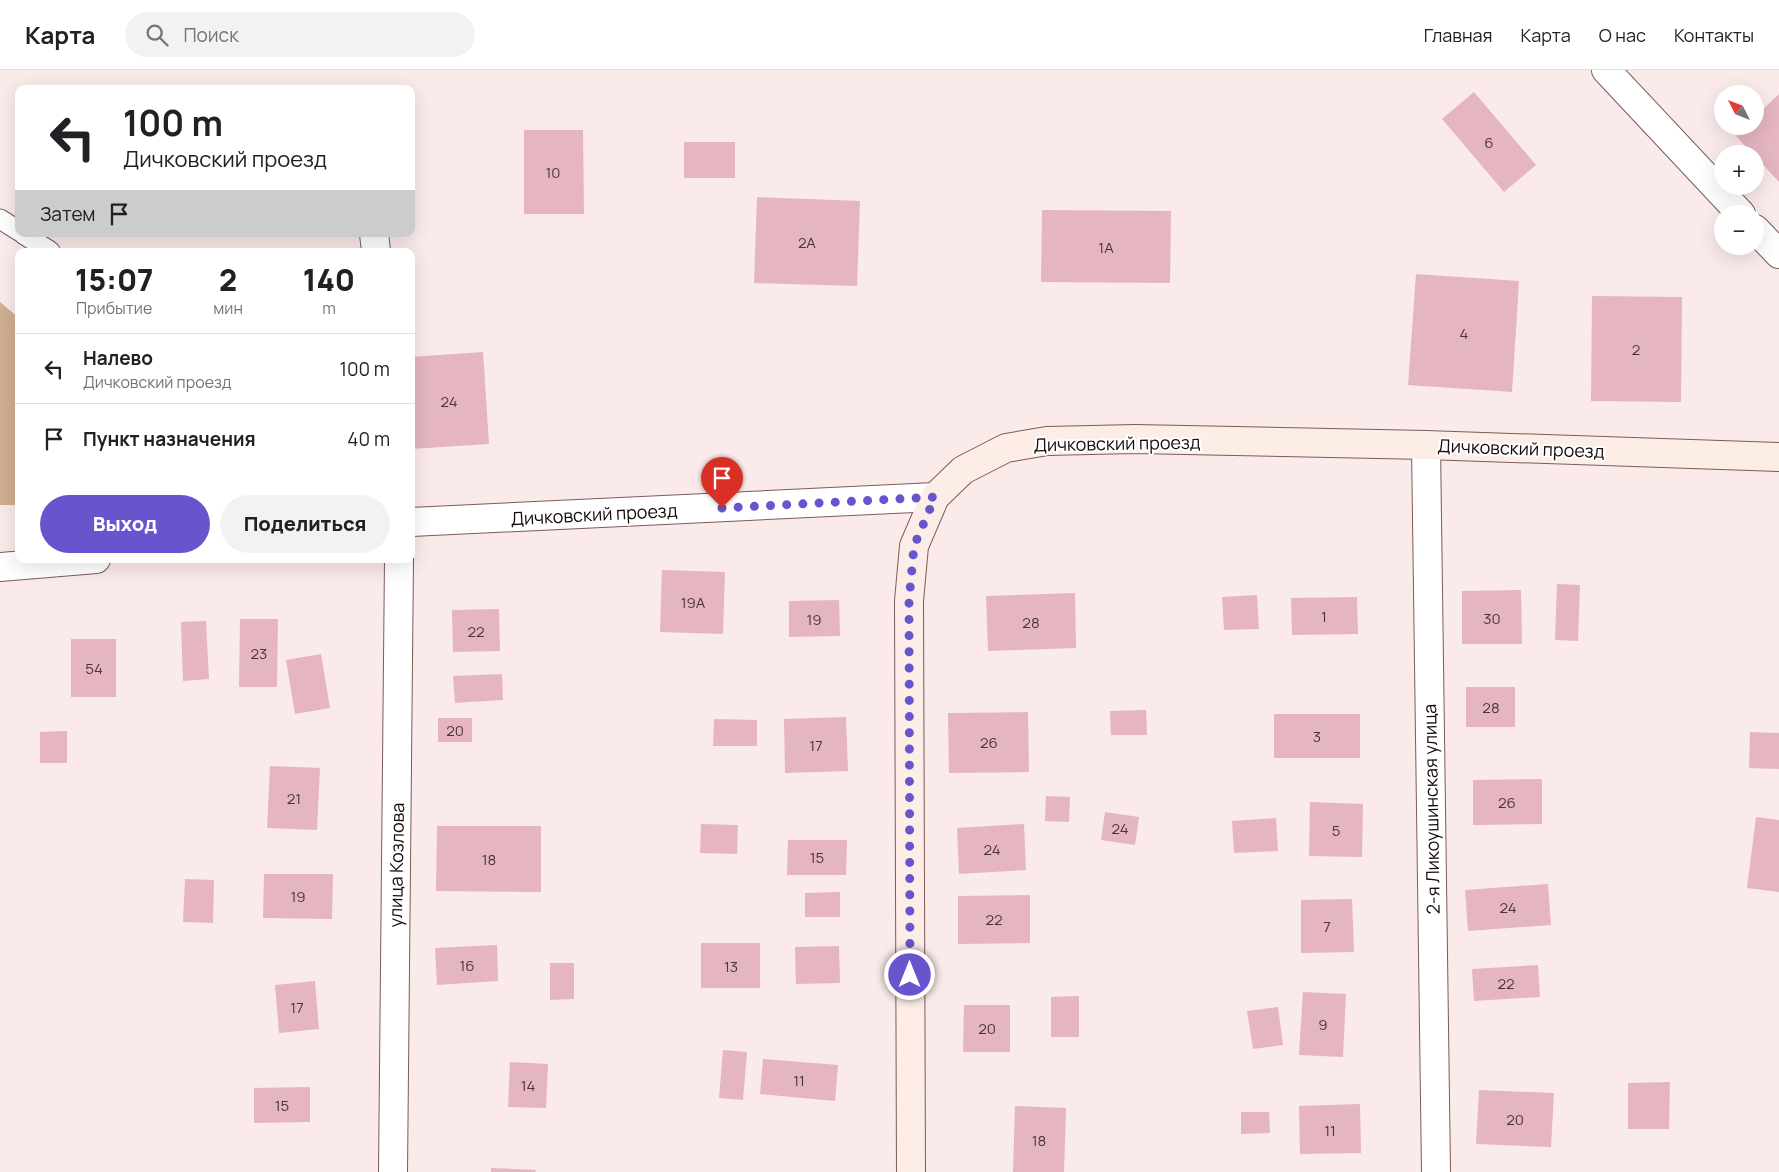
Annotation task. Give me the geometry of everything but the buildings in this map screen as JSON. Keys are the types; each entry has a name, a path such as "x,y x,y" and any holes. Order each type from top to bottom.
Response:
{"street":[{"path":"1606,70 1733,205"},
{"path":"1764,238 1779,254"},
{"name":"Дичковский проезд","path":"415,522 935,497 963,470 1006,448 1047,441 1135,439 1426,445 1779,457"},
{"name":"2-я Ликоушинская улица","path":"1426,445 1436,1172"},
{"path":"911,1172 909,601 914,546 935,497"},
{"path":"0,567 48,563"},
{"name":"улица Козлова","path":"393,1172 399,563"}],"lane":[{"path":"0,219 15,228"},
{"path":"28,237 45,248"}],"shaded area":[{"path":"0,302 15,315 15,505 0,505"}],"route":[{"path":"722,508 935,497 914,546 909,601 910,975"}]}
